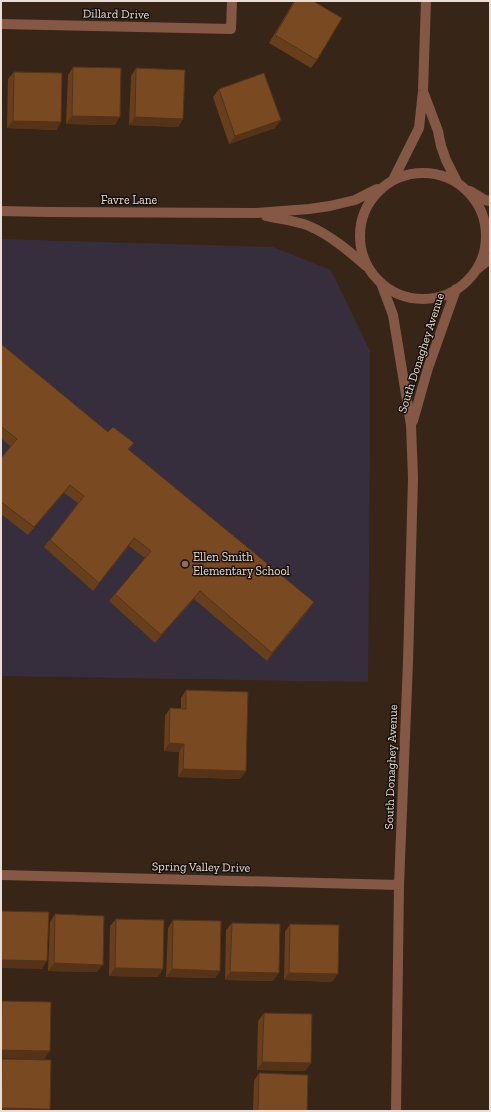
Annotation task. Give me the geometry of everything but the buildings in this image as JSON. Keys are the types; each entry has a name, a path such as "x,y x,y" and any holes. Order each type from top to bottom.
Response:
{"street":[{"name":"Dillard Drive","path":"1,24 231,29 232,1"},
{"path":"394,180 419,128 423,90 426,1"},
{"path":"423,90 438,131 446,160 460,185 476,201 483,217 486,235 485,246 477,269"},
{"path":"490,201 485,200 460,185 436,174 415,173 394,180 384,186 371,199 363,214 359,232 361,250 367,267 381,283 398,294 417,298 437,297 456,289 490,259"},
{"name":"Favre Lane","path":"1,211 256,213 330,206 355,200 384,186"},
{"name":"Favre Lane","path":"256,213 308,226 345,248 367,267"},
{"name":"South Donaghey Avenue","path":"381,283 393,315 411,425 413,478 400,885 396,1111"},
{"name":"South Donaghey Avenue","path":"411,425 428,368 456,289"},
{"name":"Spring Valley Drive","path":"1,875 400,885"}],"shaded area":[{"name":"Ellen Smith Elementary School","path":"1,239 273,247 331,270 370,351 368,682 1,676"}],"place":[{"name":"Ellen Smith Elementary School","path":"185,564"}]}
